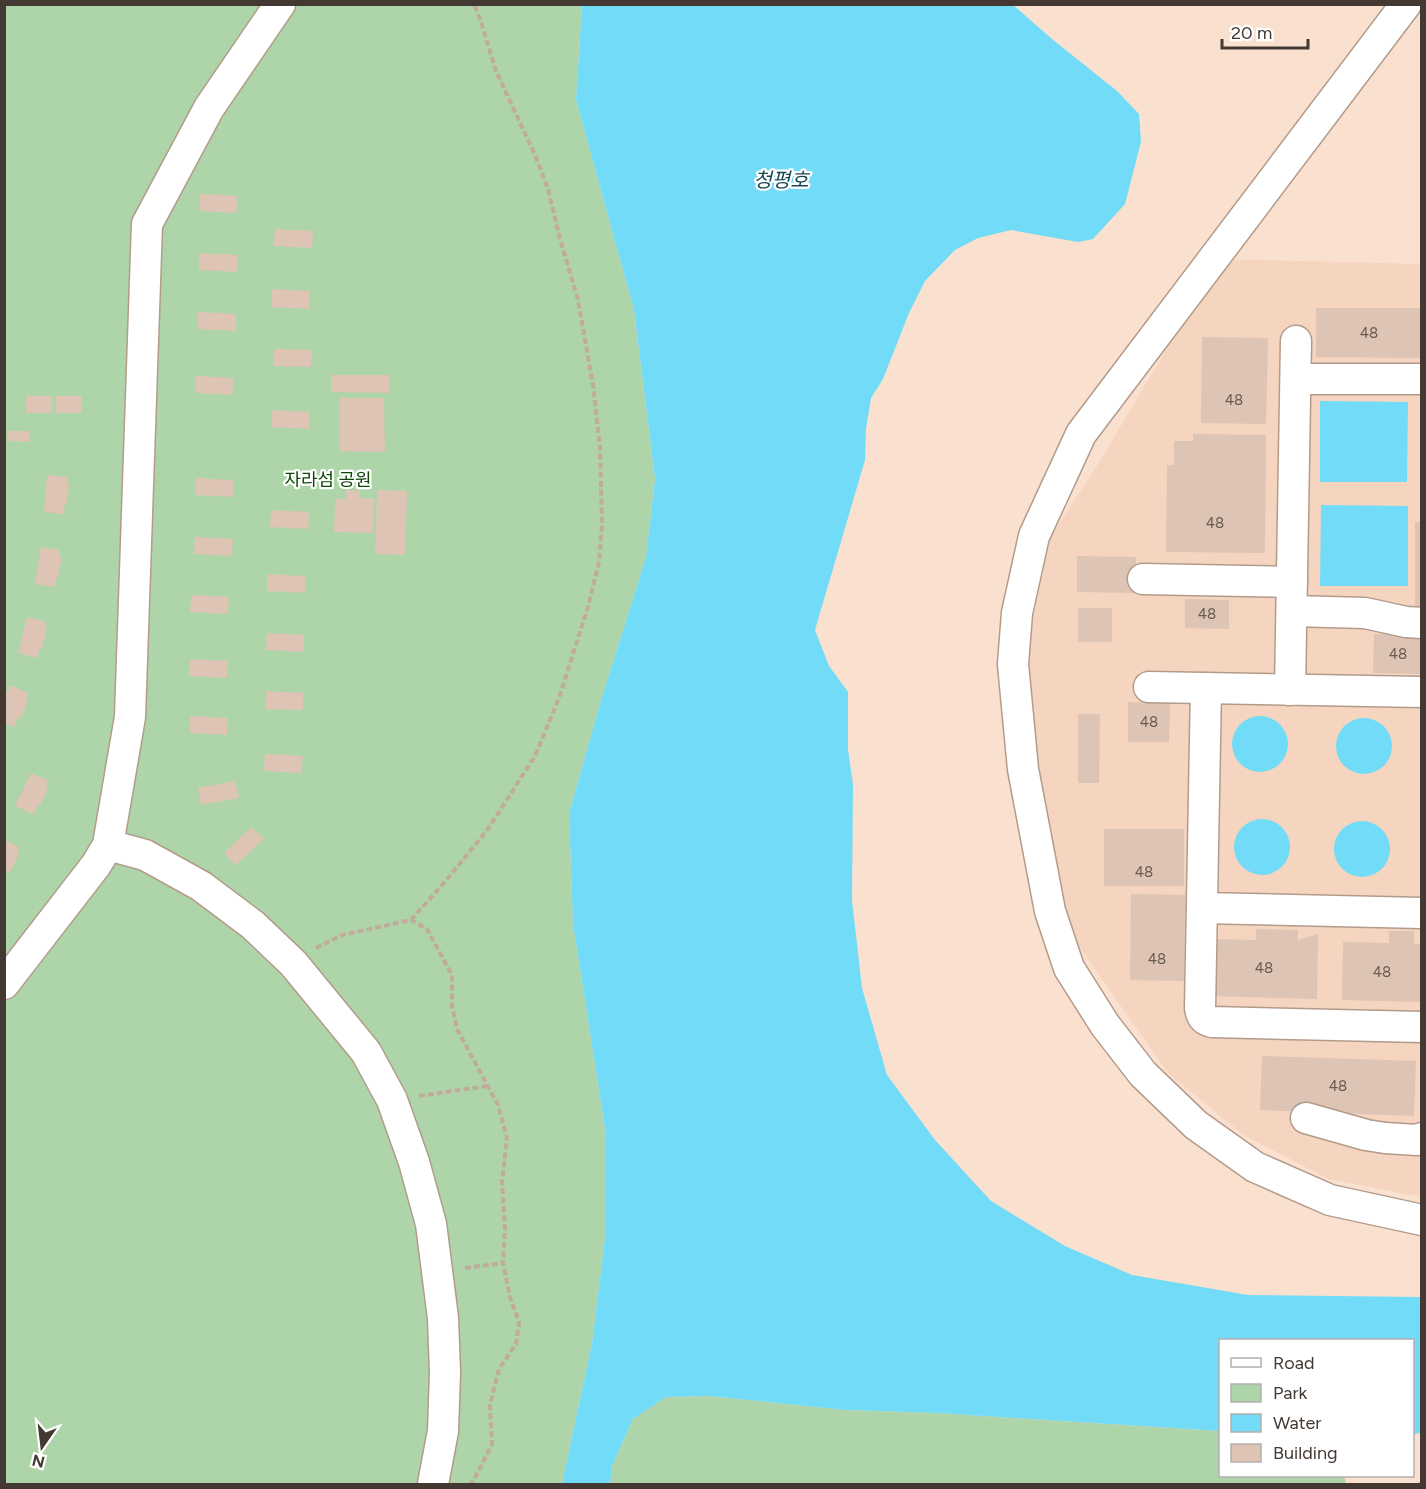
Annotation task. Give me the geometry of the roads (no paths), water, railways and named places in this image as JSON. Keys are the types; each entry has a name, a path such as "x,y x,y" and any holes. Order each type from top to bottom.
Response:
{"street":[{"path":"4,984 96,865 108,845 130,717 147,224 209,108 280,4"},
{"path":"1406,4 1081,434 1035,536 1017,613 1013,664 1023,769 1050,911 1069,968 1105,1025 1143,1074 1196,1125 1255,1167 1330,1200 1422,1220"},
{"path":"1290,690 1296,341"},
{"path":"1296,379 1422,380"},
{"path":"1143,579 1292,582"},
{"path":"1292,611 1365,613 1422,623"},
{"path":"1149,687 1422,692"},
{"path":"1206,688 1201,1016 1212,1022 1422,1028"},
{"path":"108,845 145,855 201,886 253,925 293,963 366,1052 392,1100 414,1162 431,1224 443,1318 446,1373 443,1431 436,1484"},
{"path":"1202,908 1422,913"},
{"path":"1305,1118 1366,1135 1417,1140 1422,1138"}],"water":[{"name":"청평호","path":"582,5 1013,5 1117,91 1139,114 1141,142 1125,204 1093,239 1078,242 1011,230 978,238 955,250 925,281 909,313 883,379 871,398 866,429 865,460 815,630 829,666 848,692 848,749 853,785 852,900 862,988 887,1075 935,1140 991,1201 1065,1246 1132,1275 1248,1295 1421,1297 1421,1433 1414,1434 1414,1339 1219,1339 1219,1431 937,1413 846,1410 709,1396 666,1397 633,1419 612,1466 610,1484 562,1484 592,1343 606,1230 606,1135 573,924 569,814 599,707 646,557 655,479 634,310 576,100"},
{"path":"1320,401 1408,402 1407,482 1320,482"},
{"path":"1321,505 1408,506 1408,586 1320,586"},
{"path":"1260,716 1271,718 1280,724 1286,733 1288,744 1286,755 1280,764 1271,770 1260,772 1249,770 1240,764 1234,755 1232,744 1234,733 1240,724 1249,718"},
{"path":"1364,718 1375,720 1384,726 1390,735 1392,746 1390,757 1384,766 1375,772 1364,774 1353,772 1344,766 1338,757 1336,746 1338,735 1344,726 1353,720"},
{"path":"1262,819 1273,821 1282,827 1288,836 1290,847 1288,858 1282,867 1273,873 1262,875 1251,873 1242,867 1236,858 1234,847 1236,836 1242,827 1251,821"},
{"path":"1362,821 1373,823 1382,829 1388,838 1390,849 1388,860 1382,869 1373,875 1362,877 1351,875 1342,869 1336,860 1334,849 1336,838 1342,829 1351,823"}],"park label":[{"name":"자라섬 공원","path":"328,480"}]}
